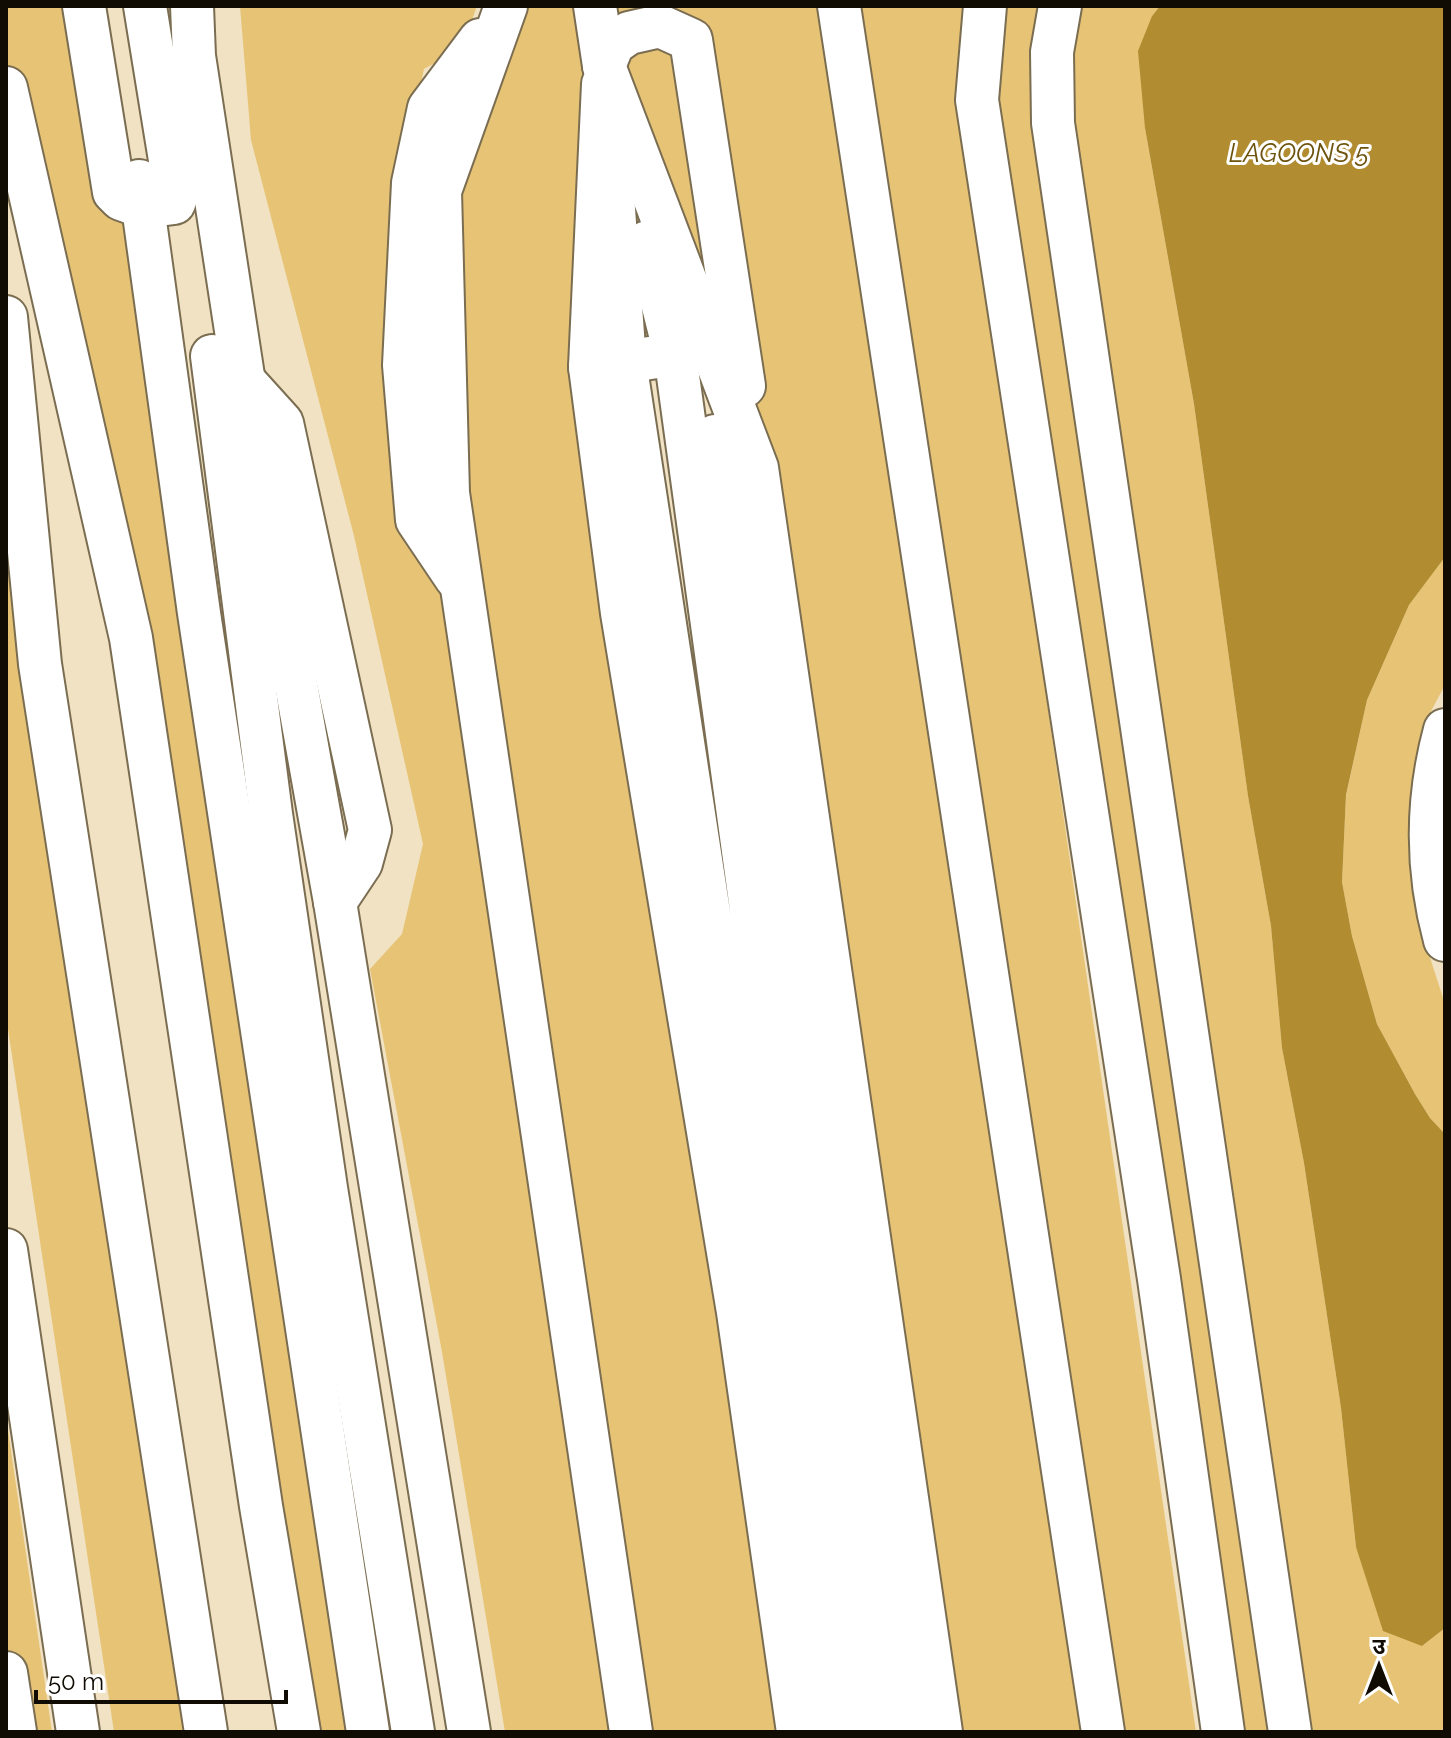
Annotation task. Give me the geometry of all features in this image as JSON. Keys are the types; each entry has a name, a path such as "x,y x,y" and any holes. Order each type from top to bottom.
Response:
{"street":[{"path":"84,6 114,192 121,199 143,207 170,205 176,197 145,6"},
{"path":"111,6 368,1732"},
{"path":"162,6 193,210 271,814 326,1188 413,1732"},
{"path":"192,6 194,56 244,381 282,423 370,830 361,863 335,902 469,1732"},
{"path":"595,6 604,66 608,365 622,613 735,1297 798,1732"},
{"path":"839,6 1103,1732"},
{"path":"985,6 979,62 979,115 1159,1279 1223,1732"},
{"path":"1060,6 1052,52 1053,123 1290,1732"},
{"path":"505,8 440,191 448,493 631,1732"},
{"path":"909,1732 832,1201 688,351 604,66 613,44 629,33 660,26 691,40 757,468 941,1732"},
{"path":"604,66 757,468"},
{"path":"6,88 131,638 261,1506 299,1732"},
{"path":"6,317 40,664 206,1732"},
{"path":"608,365 688,351"},
{"path":"688,351 800,1267 874,1732"},
{"path":"608,365 834,1732"},
{"path":"1445,730 1432,786 1429,860 1445,940"},
{"path":"6,1250 78,1732"},
{"path":"6,1673 15,1732"}],"shaded area":[{"path":"6,6 80,6 136,205 365,1732 304,1732 240,1345 6,73"},
{"path":"240,6 477,6 462,48 424,69 406,152 448,604 617,1732 505,1732 442,1352 370,969 402,934 423,844 354,536 251,140"},
{"path":"506,6 592,6 792,1732 642,1732 454,494 443,191"},
{"path":"604,6 972,6 969,163 1196,1732 951,1732 698,40 619,31"},
{"path":"989,6 1058,6 1273,1732 1225,1732 982,98"},
{"path":"1071,6 1160,6 1152,16 1145,128 1194,404 1248,796 1271,926 1282,1048 1304,1163 1341,1408 1356,1547 1422,1646 1445,1628 1445,1732 1313,1732 1157,736 1070,125"},
{"path":"675,38 748,429 618,48"},
{"path":"6,416 199,1732 114,1732 6,1016"},
{"path":"1445,557 1445,685 1430,713 1418,791 1424,939 1445,1004 1445,1134 1415,1094 1377,1024 1352,936 1342,882 1346,796 1367,700 1409,605"},
{"path":"6,1416 52,1732 18,1732 6,1647"}],"water":[{"name":"LAGOONS 5","path":"1160,6 1445,6 1445,557 1409,605 1367,700 1346,795 1342,882 1352,936 1377,1024 1415,1094 1445,1134 1445,1628 1422,1646 1383,1631 1356,1547 1341,1408 1304,1163 1282,1048 1271,926 1248,796 1194,404 1145,128 1138,51 1152,16"}]}
